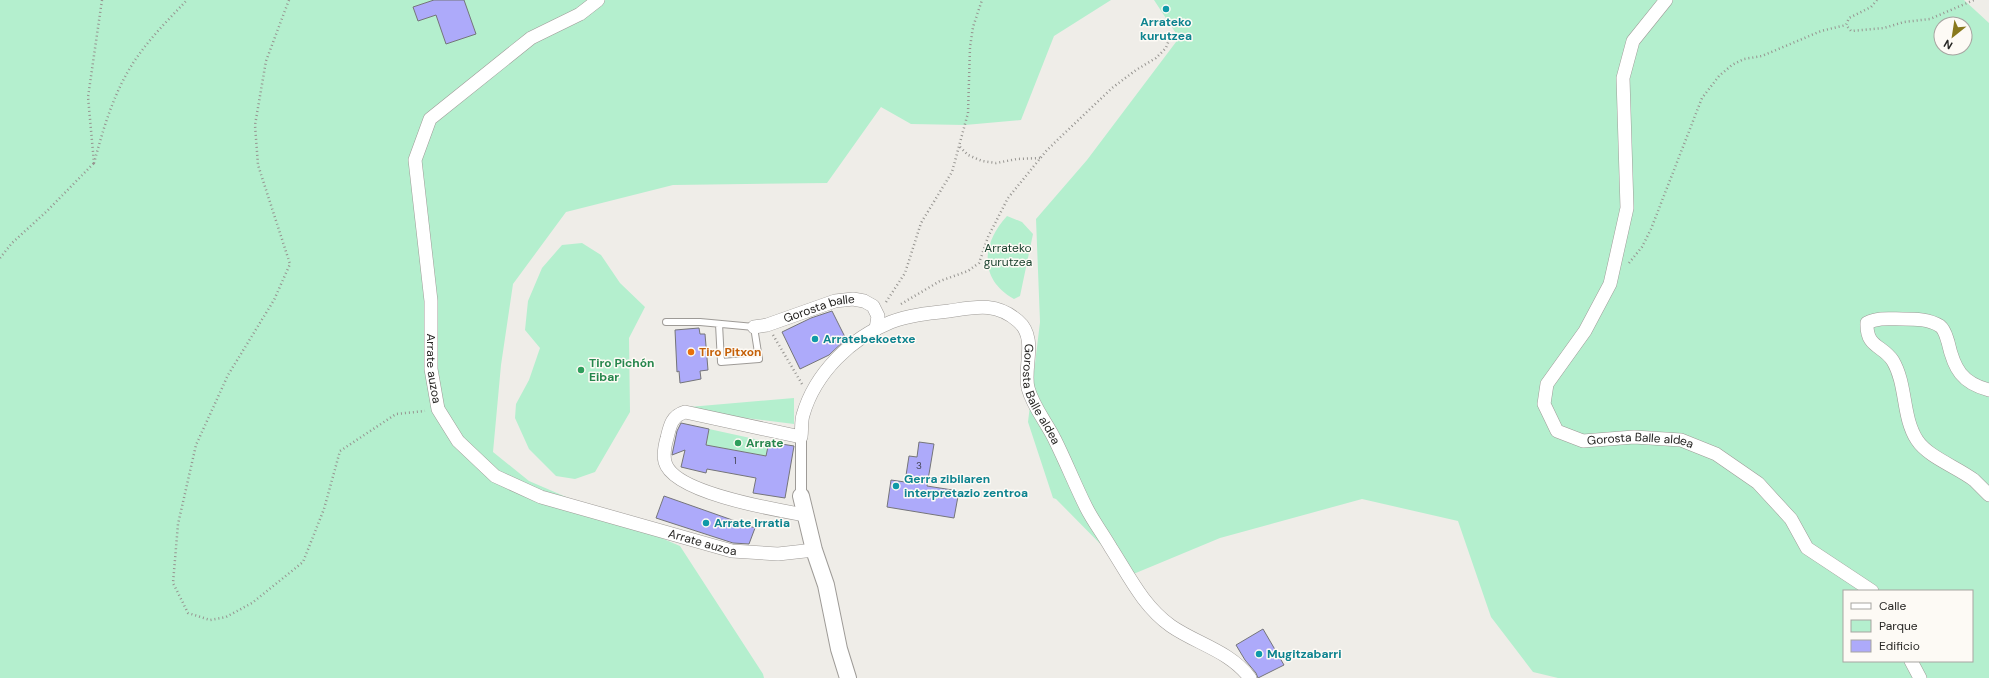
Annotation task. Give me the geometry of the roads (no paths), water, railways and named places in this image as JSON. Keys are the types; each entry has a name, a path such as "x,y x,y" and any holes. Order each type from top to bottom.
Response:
{"street":[{"name":"Arrate auzoa","path":"598,0 580,14 531,38 430,119 415,160 431,301 431,369 438,409 458,441 495,476 541,497 732,551 778,554 814,550"},
{"name":"Gorosta Balle aldea","path":"1666,0 1633,40 1623,78 1627,208 1610,284 1585,331 1547,384 1544,404 1557,431 1583,441 1634,437 1681,440 1716,454 1758,483 1791,519 1807,548 1870,590"},
{"name":"Gorosta balle","path":"761,326 835,302 853,299 864,301 873,306 877,323"},
{"name":"Gorosta Balle aldea","path":"801,437 802,416 816,382 827,368 877,323 973,306 990,307 1004,311 1020,323 1028,339 1029,352 1026,377 1028,389 1034,403 1056,442 1087,509 1138,591 1151,608 1172,626 1230,658 1242,667 1250,678"},
{"path":"1989,390 1975,386 1965,379 1958,370 1945,333 1941,326 1921,320 1874,319 1867,323 1867,332 1871,341 1893,361 1898,373 1912,431 1918,441 1925,449 1974,480 1989,495"},
{"path":"805,515 752,506 699,489 676,476 665,463 665,451 673,419 678,414 685,412 801,437 801,496 814,550 826,585 839,649 848,678"},
{"path":"1912,662 1920,678"}],"lane":[{"path":"666,322 719,324 761,326 759,359 721,362 719,324"}],"place":[{"name":"Arrateko kurutzea","path":"1166,9"},
{"name":"Arratebekoetxe","path":"815,339"},
{"name":"Tiro Pitxon","path":"691,352"},
{"name":"Tiro Pichón Eibar","path":"581,370"},
{"name":"Arrate","path":"738,443"},
{"name":"Gerra zibilaren interpretazio zentroa","path":"896,486"},
{"name":"Arrate Irratia","path":"706,523"},
{"name":"Mugitzabarri","path":"1259,654"}],"park label":[{"name":"Arrateko gurutzea","path":"1008,255"}]}
